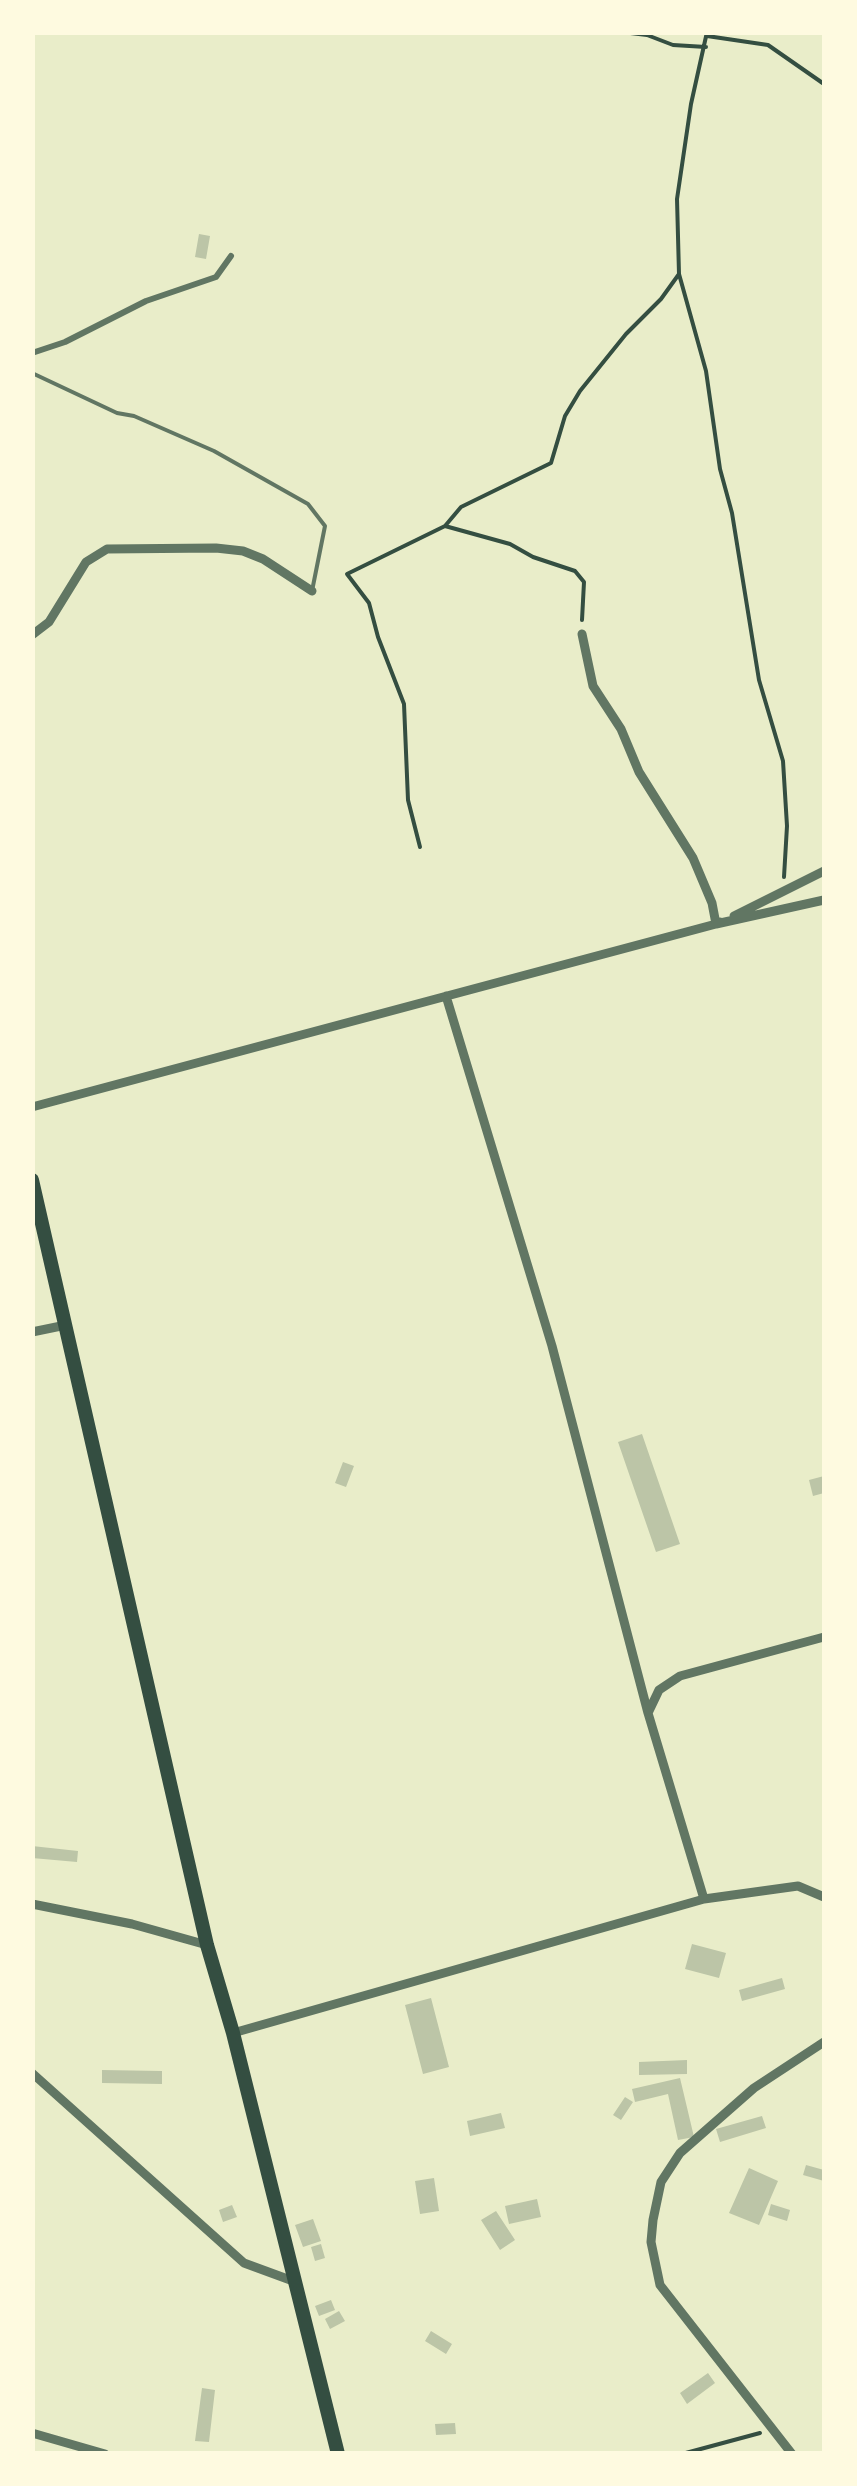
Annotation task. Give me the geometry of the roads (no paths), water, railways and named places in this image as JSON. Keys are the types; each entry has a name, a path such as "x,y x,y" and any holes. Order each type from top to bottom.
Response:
{"main road":[{"path":"32,1180 207,1946 233,2032 338,2454"}],"street":[{"path":"32,352 66,342 146,301 216,276 231,256"},
{"path":"32,635 49,622 86,562 107,549 243,551 263,558 312,591"},
{"path":"582,634 593,686 621,729 640,772 694,858 712,902 716,924"},
{"path":"716,924 824,871"},
{"path":"32,1108 716,924 824,900"},
{"path":"446,996 552,1346 648,1712 704,1899"},
{"path":"32,1332 66,1325"},
{"path":"648,1712 659,1690 680,1676 824,1637"},
{"path":"233,2032 704,1899 798,1886 824,1897"},
{"path":"32,1904 132,1924 207,1946"},
{"path":"792,2454 660,2285 651,2242 662,2182 680,2152 754,2088 824,2042"},
{"path":"32,2073 244,2263 293,2281"},
{"path":"32,2433 105,2454"}],"lane":[{"path":"32,373 117,414 134,416 214,451 308,504 325,526 312,591"}]}
